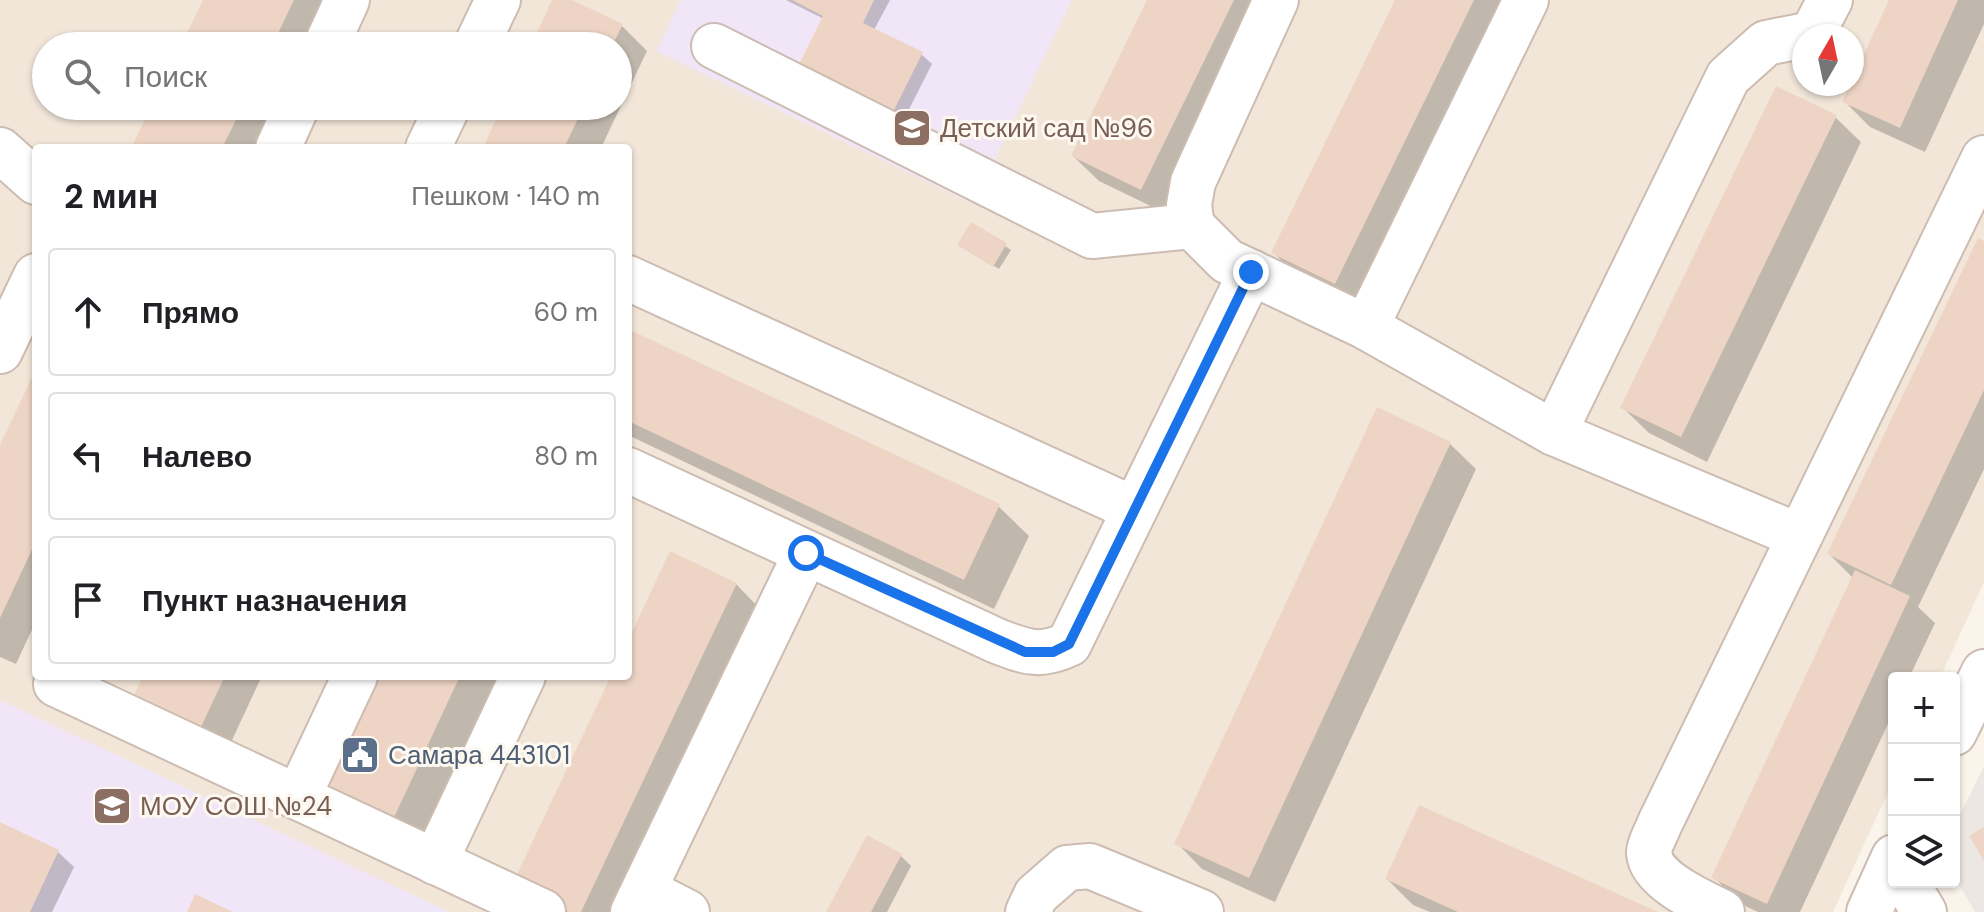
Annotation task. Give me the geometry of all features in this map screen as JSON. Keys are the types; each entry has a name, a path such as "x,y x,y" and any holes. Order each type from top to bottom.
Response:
{"street":[{"path":"332,32 347,0"},
{"path":"483,32 498,0"},
{"path":"1276,0 1193,182 1189,205 1192,226 1227,261 1366,327 1554,433 1799,536"},
{"path":"1366,327 1526,0"},
{"path":"1554,433 1728,77 1766,43 1812,34 1830,0"},
{"path":"714,46 1092,236 1192,226"},
{"path":"280,144 291,120"},
{"path":"430,144 441,120"},
{"path":"0,150 32,178"},
{"path":"1722,912 1695,899 1655,871 1649,852 1660,823 1984,158"},
{"path":"632,472 1025,652 1053,652 1069,644 1251,272"},
{"path":"632,280 1134,509"},
{"path":"0,351 32,284"},
{"path":"687,912 638,901 806,553"},
{"path":"1960,721 1984,672"},
{"path":"58,680 56,684 543,912"},
{"path":"298,797 353,680"},
{"path":"435,862 521,680"},
{"path":"1028,912 1036,895 1067,868 1090,866 1201,912"},
{"path":"1869,912 1888,880"},
{"path":"1910,888 1924,912"}],"shaded area":[{"path":"0,0 1984,0 1984,582 1943,672 1888,672 1888,792 1833,912 0,912"},
{"name":"Детский сад №96","path":"681,0 1072,0 973,204 656,51"},
{"name":"МОУ СОШ №24","path":"0,700 449,912 0,912"},
{"path":"1984,766 1984,912 1975,912 1960,886 1960,815"}],"building":[{"path":"203,0 294,0 279,32 188,32"},
{"path":"552,0 572,0 623,24 619,32 537,32"},
{"path":"792,0 874,0 863,23 923,52 891,116 796,70 823,16"},
{"path":"1147,0 1234,0 1141,190 1071,156"},
{"path":"1395,0 1474,0 1335,284 1271,253"},
{"path":"1889,0 1958,0 1900,128 1842,102 1845,96 1864,96 1864,54"},
{"path":"1776,86 1837,115 1681,437 1620,408"},
{"path":"145,120 236,120 224,144 133,144"},
{"path":"496,120 577,120 566,144 485,144"},
{"path":"971,222 1007,243 993,267 957,245"},
{"path":"1978,238 1984,241 1984,390 1891,585 1827,554"},
{"path":"632,331 1000,504 964,580 632,423"},
{"path":"32,377 32,550 0,618 0,445"},
{"path":"1377,407 1451,442 1249,878 1174,844"},
{"path":"670,551 737,583 581,912 569,912 512,885 609,680 632,680 632,632"},
{"path":"1855,570 1910,596 1767,904 1711,878"},
{"path":"141,680 223,680 193,744 126,712"},
{"path":"377,680 458,680 390,826 323,795"},
{"path":"1419,805 1658,912 1458,912 1385,879"},
{"path":"0,822 59,850 30,912 0,912"},
{"path":"1984,827 1984,861 1969,836"},
{"path":"867,835 902,854 871,912 826,912"},
{"path":"195,894 233,912 187,912"}],"place":[{"name":"Детский сад №96","path":"912,128"},
{"name":"Самара 443101","path":"360,755"},
{"name":"МОУ СОШ №24","path":"112,806"}],"route":[{"path":"806,553 1025,652 1053,652 1069,644 1251,272"}]}
